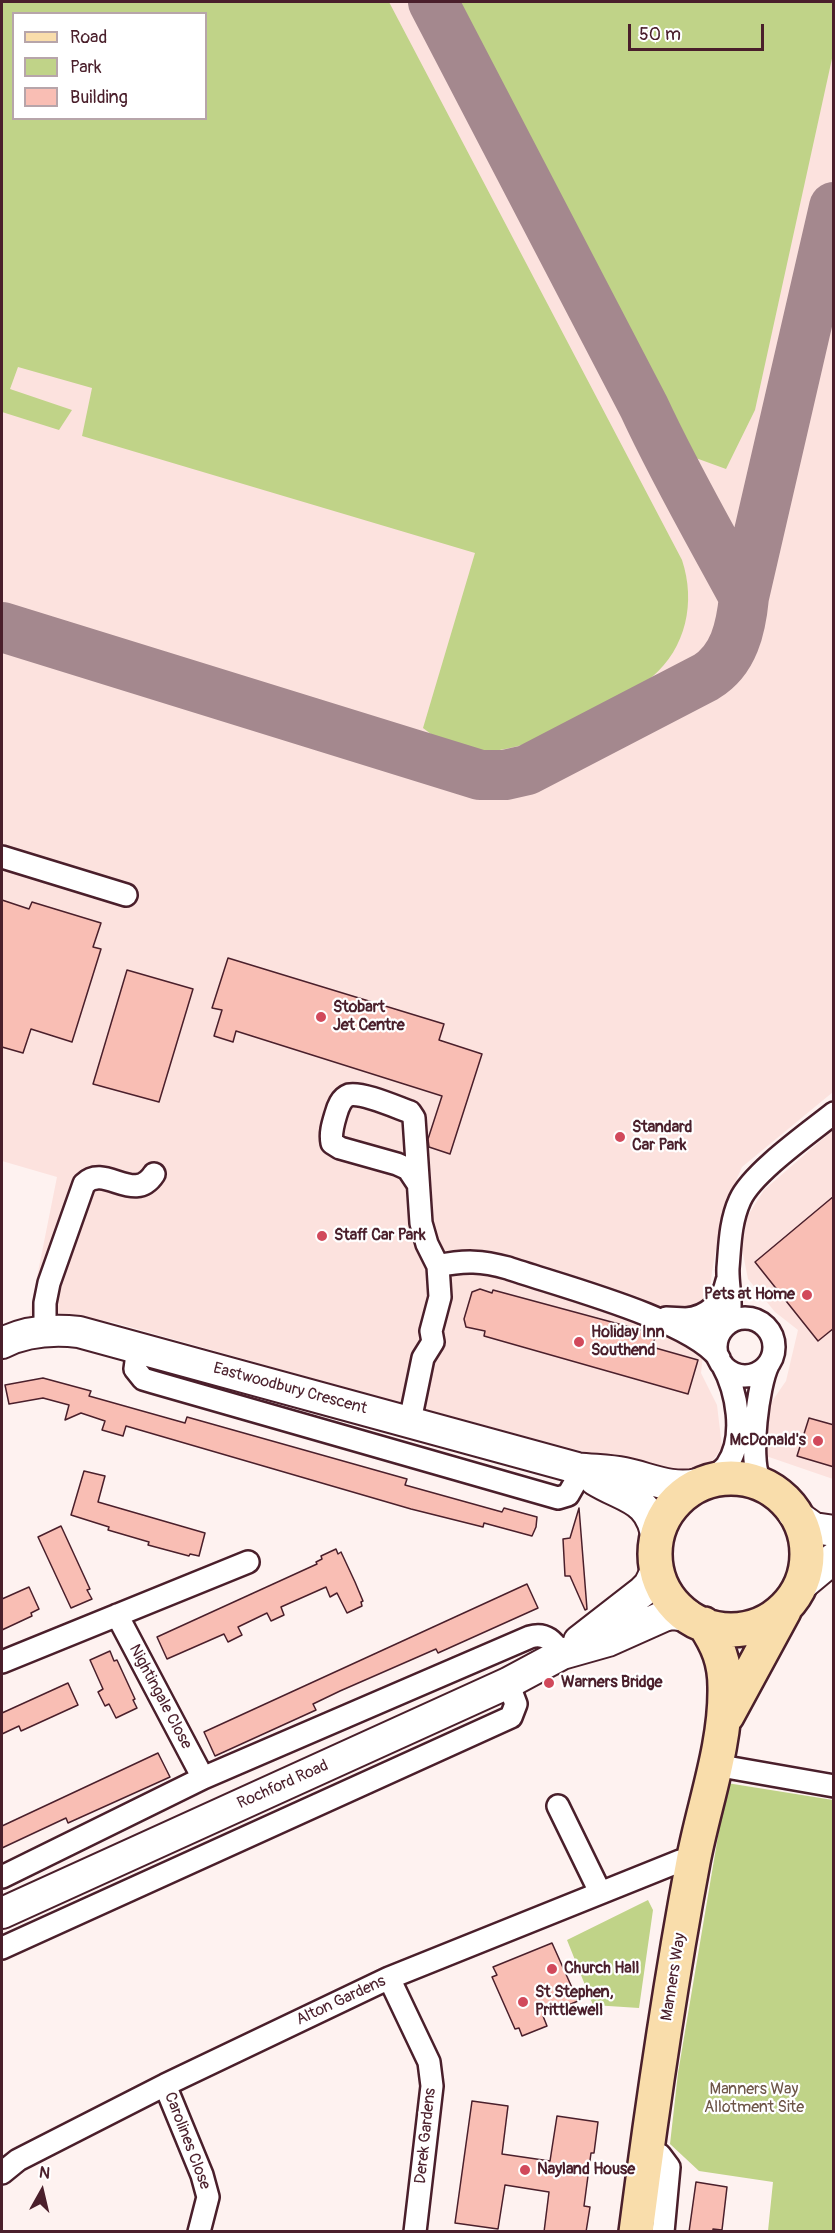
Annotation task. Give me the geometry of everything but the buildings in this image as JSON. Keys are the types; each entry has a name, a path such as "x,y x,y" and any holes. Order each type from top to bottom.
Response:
{"main road":[{"path":"722,1478 745,1479 768,1489 794,1513 804,1532 808,1564 804,1582 785,1610 760,1627 738,1630 696,1620 668,1596 656,1556 660,1528 669,1509 685,1492 703,1482 722,1478"},
{"name":"Manners Way","path":"724,1724 785,1610"},
{"name":"Manners Way","path":"636,2232 646,2150 693,1861 724,1724 723,1657 717,1643 696,1620"}],"street":[{"path":"2,857 126,895"},
{"path":"412,1412 423,1358 433,1342 431,1331 440,1297 439,1274 421,1223 414,1118 410,1112 360,1096 350,1095 345,1098 338,1105 331,1131 332,1143 340,1148 408,1169 418,1184"},
{"path":"703,1482 721,1472 728,1463 737,1436 737,1416 732,1389 717,1343 730,1314 728,1281 730,1236 736,1211 746,1190 755,1179 834,1113"},
{"path":"45,1330 45,1303 49,1283 78,1200"},
{"path":"730,1250 749,1309 769,1330 774,1347 773,1356 760,1384 755,1457 759,1478 768,1489"},
{"path":"439,1274 468,1261 486,1262 653,1317 703,1344 734,1373 747,1376 768,1365"},
{"path":"686,1319 702,1316 715,1307 723,1297 728,1281"},
{"path":"653,1317 686,1319 717,1328 747,1318 762,1324"},
{"name":"Eastwoodbury Crescent","path":"2,1343 25,1334 45,1330 79,1332 412,1412 577,1468 624,1473 673,1486 687,1486 703,1482"},
{"path":"138,1347 135,1369 143,1379 558,1498 568,1495 576,1481 577,1468"},
{"name":"Eastwoodbury Crescent","path":"577,1468 606,1487 627,1495 643,1506 653,1521 656,1556"},
{"path":"794,1513 814,1528 834,1531"},
{"name":"Rochford Road","path":"2,1913 508,1683 562,1654 649,1585 656,1556"},
{"path":"804,1582 834,1558"},
{"path":"2,1662 248,1562"},
{"name":"Rochford Road","path":"562,1654 608,1641 664,1616 672,1614 696,1620"},
{"name":"Nightingale Close","path":"117,1615 203,1779"},
{"path":"2,1878 203,1779 535,1635 546,1637 562,1654"},
{"path":"2,1948 511,1717 516,1704 508,1683"},
{"path":"715,1766 834,1786"},
{"path":"558,1806 600,1892"},
{"name":"Alton Gardens","path":"2,2173 18,2160 165,2085 389,1978 680,1861 693,1861"},
{"name":"Derek Gardens","path":"389,1978 429,2062 432,2086 415,2232"},
{"name":"Carolines Close","path":"165,2085 202,2175 208,2197 199,2232"},
{"path":"646,2150 660,2155 669,2167 663,2232"}],"shaded area":[{"path":"2,2 833,2 833,1092 742,1167 729,1197 719,1231 712,1272 701,1373 717,1405 722,1447 708,1468 678,1475 393,1401 112,1322 29,1317 57,1177 2,1161"},
{"path":"833,1130 833,1479 766,1456 766,1410 786,1381 798,1330 775,1312 748,1279 742,1249 747,1217 764,1190"}],"green space":[{"path":"2,2 389,2 682,560 688,592 685,623 673,652 664,665 646,682 633,690 525,744 484,752 459,749 423,728 475,553 82,436 92,388 18,367 10,389 72,410 59,430 2,412"},
{"path":"449,2 833,2 833,54 755,410 726,469 682,453"},
{"name":"Manners Way Allotment Site","path":"727,1783 833,1800 833,2231 768,2231 773,2182 699,2171 670,2144 678,2073"},
{"path":"648,1900 653,1910 639,2008 593,2005 567,1940"}],"taxiway":[{"path":"433,2 680,479 744,597"},
{"path":"2,627 480,775 505,775 527,770 706,677 716,670 730,652 741,620 744,597 834,207"}],"place":[{"name":"Stobart Jet Centre","path":"321,1017"},
{"name":"Standard Car Park","path":"620,1137"},
{"name":"Staff Car Park","path":"322,1236"},
{"name":"Pets at Home","path":"807,1295"},
{"name":"Holiday Inn Southend","path":"579,1342"},
{"name":"McDonald's","path":"818,1441"},
{"name":"Warners Bridge","path":"549,1683"},
{"name":"Church Hall","path":"552,1969"},
{"name":"St Stephen, Prittlewell","path":"523,2002"},
{"name":"Nayland House","path":"525,2170"}]}
